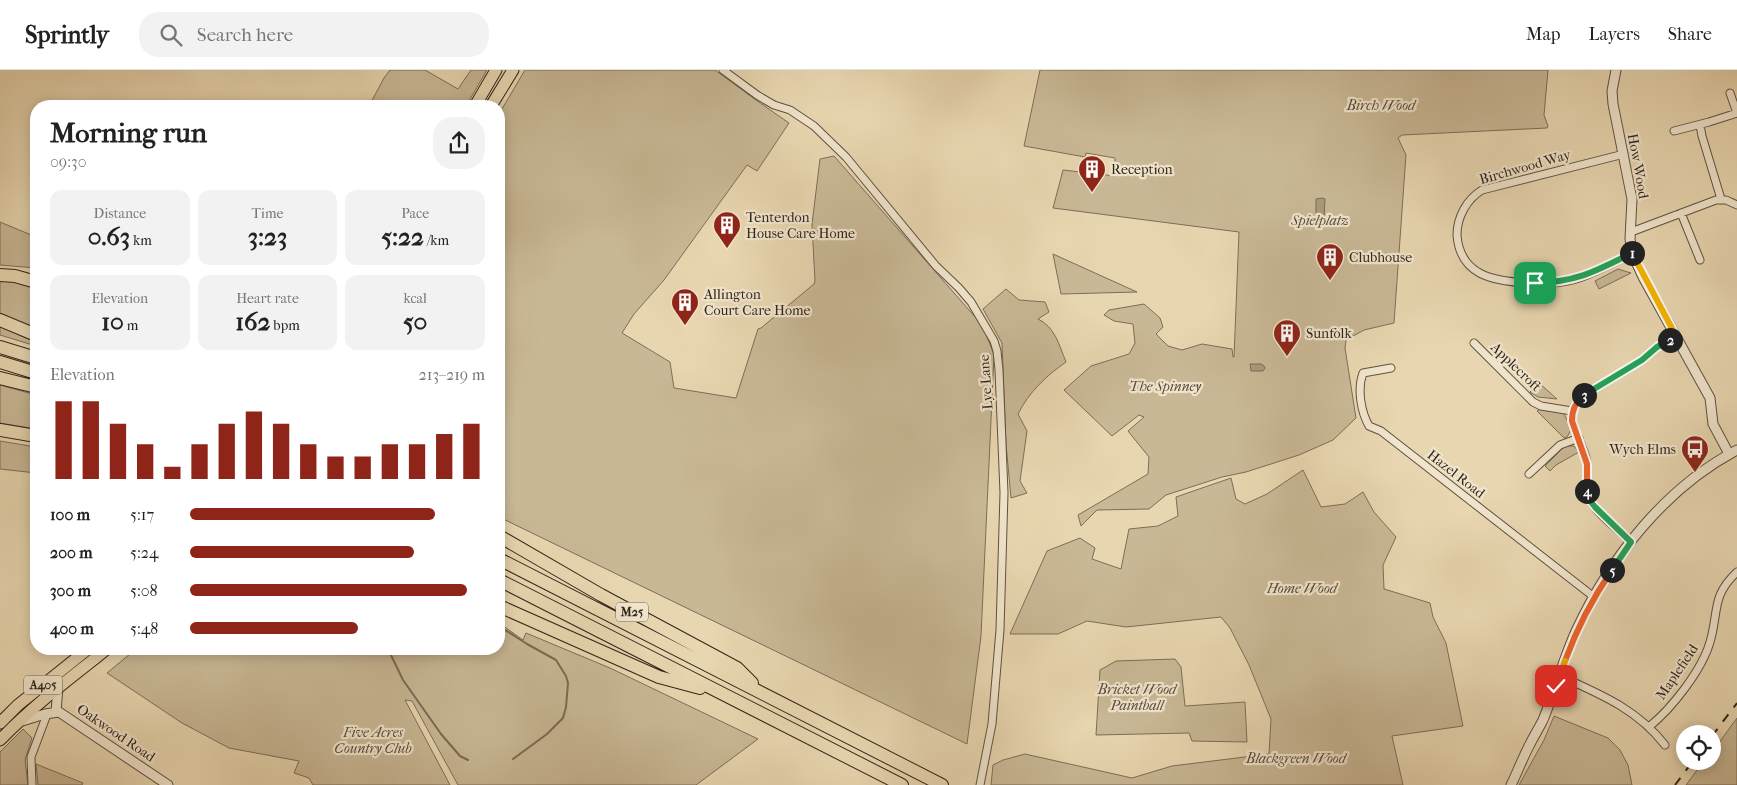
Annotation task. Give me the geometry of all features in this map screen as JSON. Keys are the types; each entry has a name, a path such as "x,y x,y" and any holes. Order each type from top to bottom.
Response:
{"highway":[{"path":"478,100 496,70"},
{"path":"494,100 512,70"},
{"path":"0,275 30,280"},
{"path":"0,320 30,332"},
{"path":"0,347 30,356"},
{"path":"0,362 30,371"},
{"path":"0,378 30,386"},
{"path":"0,430 30,435"},
{"name":"M25","path":"505,539 601,595 737,668 761,692"},
{"name":"M25","path":"505,562 942,785"},
{"name":"M25","path":"505,583 902,785"},
{"name":"M25","path":"505,609 659,677 724,696"},
{"name":"A405","path":"0,723 18,705 80,655"},
{"name":"A405","path":"0,740 16,723 58,687 99,655"}],"street":[{"name":"Lye Lane","path":"723,70 756,95 814,126 830,141 862,176 936,266 963,292 983,320 994,340 999,370 1004,503 999,640 992,724 981,782"},
{"name":"How Wood","path":"1616,70 1612,92 1613,104 1624,154 1632,206 1630,232 1632,253 1710,398 1713,424 1733,452"},
{"path":"1674,131 1737,113 1730,93"},
{"path":"1700,124 1721,200"},
{"name":"Birchwood Way","path":"1624,154 1482,190 1462,212 1457,232 1458,242 1464,257 1475,271 1501,282 1549,283 1572,280 1596,271 1632,253"},
{"path":"1630,232 1709,202 1721,200 1737,205"},
{"path":"1681,213 1700,260"},
{"path":"1631,542 1595,507 1589,498 1586,486 1587,464 1572,421 1572,410 1583,396 1642,360 1657,347 1676,336"},
{"name":"Applecroft","path":"1474,343 1533,402 1541,406 1572,410"},
{"name":"Hazel Road","path":"1391,368 1363,373 1360,386 1361,400 1369,426 1381,431 1594,597"},
{"path":"1530,474 1560,445 1579,438"},
{"path":"1511,785 1542,721 1576,633 1594,597 1631,542 1656,512 1679,490 1733,452"},
{"name":"Maplefield","path":"1650,726 1672,704 1702,662 1710,643 1716,604 1720,593 1737,572"},
{"path":"1560,676 1620,704 1650,726 1665,745"},
{"path":"56,712 58,687"},
{"name":"Oakwood Road","path":"16,723 45,714 56,712 63,714 168,785"},
{"path":"32,785 31,757 46,717 45,714"}],"green space":[{"path":"390,70 425,70 458,89 471,70 487,70 470,100 372,100"},
{"path":"525,70 715,70 789,123 757,171 747,165 664,280 634,314 622,333 670,362 674,388 736,398 758,329 814,284 812,224 820,159 834,156 983,326 994,355 981,636 967,744 505,520 505,104"},
{"path":"1040,70 1548,70 1544,115 1548,126 1547,128 1402,135 1398,138 1406,155 1394,323 1364,330 1346,340 1345,348 1356,418 1333,440 1299,455 1166,495 1149,509 1097,510 1081,526 1078,515 1148,474 1149,457 1128,431 1144,417 1139,415 1112,436 1064,390 1091,366 1129,354 1135,343 1133,324 1114,321 1104,315 1109,310 1144,304 1160,318 1163,327 1156,334 1168,346 1182,350 1202,344 1232,349 1234,357 1239,232 1053,208 1063,170 1115,176 1115,158 1086,153 1085,157 1024,146"},
{"path":"0,222 30,234 30,268 0,265"},
{"path":"1053,254 1137,292 1061,294"},
{"path":"1618,269 1631,273 1599,289 1595,281"},
{"path":"0,279 10,279 30,286 30,328 0,313"},
{"path":"1006,289 1019,300 1045,302 1049,312 1038,319 1049,327 1059,343 1066,362 1039,385 1027,399 1018,414 1027,431 1020,481 1027,493 1011,498 1006,444 1002,343 983,309"},
{"path":"0,327 30,340 30,344 0,335"},
{"path":"1539,383 1557,399 1538,397 1530,392"},
{"path":"0,385 30,393 30,428 0,423"},
{"path":"1541,409 1563,413 1571,430 1567,437 1564,438 1537,411"},
{"path":"0,441 30,446 30,472 0,469"},
{"path":"1566,446 1574,446 1579,452 1556,465 1550,471 1545,466"},
{"name":"Home Wood","path":"1303,470 1321,507 1345,504 1363,492 1374,512 1396,537 1383,565 1384,589 1430,603 1433,617 1446,643 1463,726 1392,736 1403,785 991,785 993,765 1025,754 1132,778 1172,766 1269,754 1271,719 1249,665 1230,628 1221,617 1126,627 1087,621 1058,634 1010,634 1047,551 1080,538 1095,548 1092,559 1121,569 1129,529 1158,526 1178,516 1176,497 1231,478 1236,499 1245,504 1267,494"},
{"name":"Five Acres Country Club","path":"505,627 523,640 526,633 610,668 758,739 696,785 458,785 412,701 405,700 450,785 313,785 309,778 294,773 299,761 229,748 182,723 107,673 129,655 505,655"},
{"name":"Bricket Wood Paintball","path":"1175,659 1181,667 1185,706 1245,702 1247,742 1192,741 1189,733 1096,735 1100,670 1116,661"},
{"path":"1554,716 1608,738 1620,750 1628,765 1632,785 1519,785 1544,740"},
{"path":"1737,718 1737,785 1686,785 1697,770 1721,770 1721,740"},
{"path":"23,729 32,738 25,760 28,785 0,785 0,752"},
{"path":"36,764 83,783 82,785 38,785"}],"shaded area":[{"path":"1316,199 1325,199 1324,218 1319,220 1316,218"},
{"path":"1250,364 1261,364 1265,368 1263,371 1251,371"}],"waterway":[{"path":"505,630 556,660 568,683 563,718 547,734 513,759"},
{"path":"391,655 403,680 441,734 460,756 468,760"}],"railway":[{"path":"1720,725 1737,703"},
{"path":"1675,785 1686,770"}],"place":[{"name":"Reception","path":"1092,193"},
{"name":"Tenterdon House Care Home","path":"727,249"},
{"name":"Clubhouse","path":"1330,281"},
{"name":"Allington Court Care Home","path":"685,326"},
{"name":"Sunfolk","path":"1287,357"},
{"name":"Wych Elms","path":"1695,473"}],"route":[{"path":"1535,283 1561,282 1585,276 1632,253 1676,336 1657,347 1642,360 1583,396 1572,410 1572,421 1587,464 1586,486 1589,498 1595,507 1631,542 1594,597 1576,633 1556,686"}],"park label":[{"name":"Birch Wood","path":"1381,105"},
{"name":"Spielplatz","path":"1320,220"},
{"name":"The Spinney","path":"1165,386"},
{"name":"Blackgreen Wood","path":"1296,758"}]}
